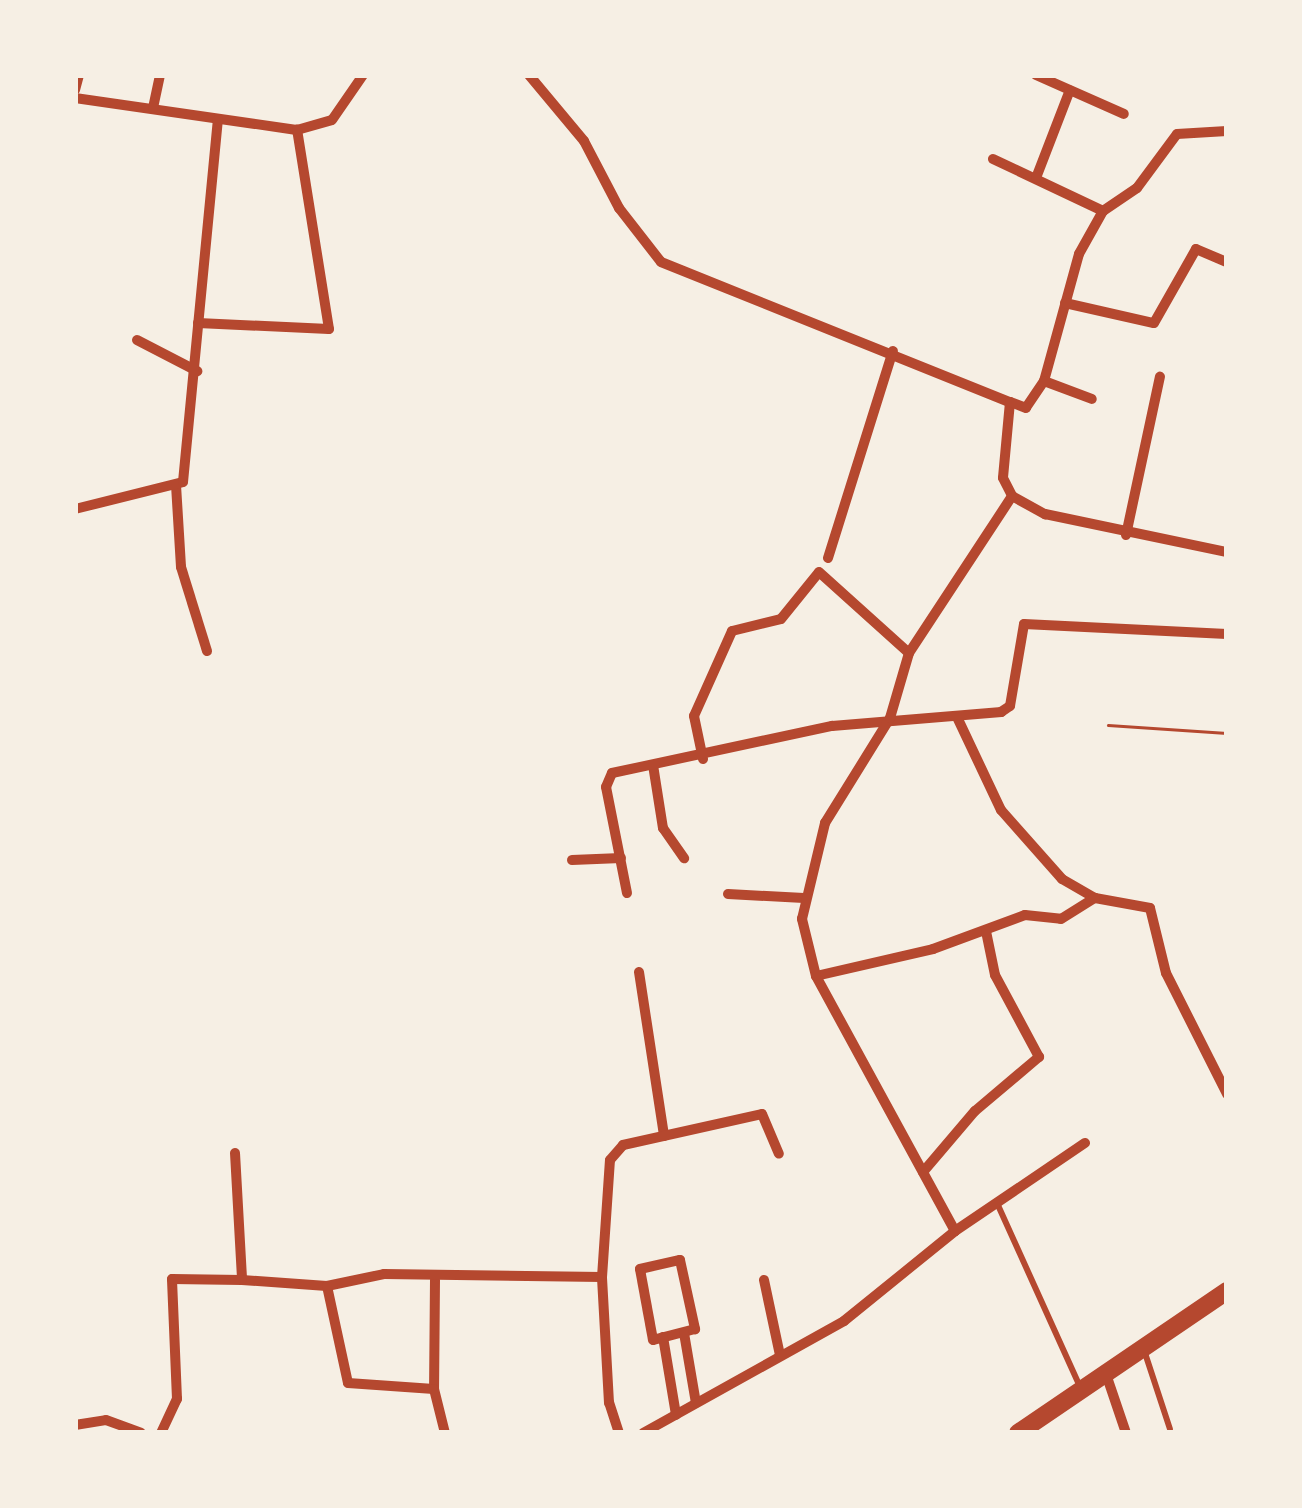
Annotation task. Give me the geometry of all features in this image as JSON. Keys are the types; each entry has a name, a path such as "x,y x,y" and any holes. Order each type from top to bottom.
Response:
{"main road":[{"path":"1018,1433 1227,1292"}],"street":[{"path":"79,75 75,94 297,130 332,121 364,75"},
{"path":"153,107 160,75"},
{"path":"529,75 584,141 619,208 661,262 893,351 1026,409 1044,381 1065,303 1103,211 1137,188 1177,134 1227,131"},
{"path":"1036,75 1124,114"},
{"path":"1036,178 1070,89"},
{"path":"208,651 181,567 176,485 197,371 197,322 218,120"},
{"path":"197,322 329,329 297,130"},
{"path":"993,159 1103,211"},
{"path":"1065,303 1153,324 1196,249 1227,262"},
{"path":"137,340 197,371"},
{"path":"828,557 893,351"},
{"path":"1126,536 1160,377"},
{"path":"1044,381 1092,399"},
{"path":"1010,402 1002,472 1012,496 1064,522 1227,552"},
{"path":"75,509 176,485"},
{"path":"955,1232 816,976 804,898 825,823 890,718 909,653 1012,496"},
{"path":"703,760 694,716 732,631 781,619 819,572 909,653"},
{"path":"627,893 608,778 890,718 957,717 1010,706 1020,625 1227,634"},
{"path":"957,717 1019,834 1062,879 1096,898 1150,908 1166,973 1227,1094"},
{"path":"653,765 663,828 684,858"},
{"path":"572,860 621,858"},
{"path":"728,894 804,898"},
{"path":"816,976 986,931 1025,915 1061,919 1096,898"},
{"path":"923,1172 975,1111 1039,1057 995,975 986,931"},
{"path":"639,972 664,1136"},
{"path":"619,1433 609,1403 602,1277 610,1160 623,1145 765,1114 779,1154"},
{"path":"644,1433 882,1295 955,1232 1085,1143"},
{"path":"235,1153 242,1280"},
{"path":"683,1261 695,1328 663,1337 653,1340 643,1266 683,1261"},
{"path":"160,1433 177,1399 172,1279 326,1286 384,1274 435,1280 602,1277"},
{"path":"435,1280 434,1389 445,1433"},
{"path":"764,1280 780,1355"},
{"path":"326,1286 348,1382 434,1389"},
{"path":"685,1334 696,1403"},
{"path":"663,1337 676,1415"},
{"path":"1106,1374 1126,1433"},
{"path":"75,1425 106,1420 141,1433"}],"lane":[{"path":"998,1203 1082,1390"},
{"path":"1143,1347 1170,1429"}],"path":[{"path":"1108,725 1227,733"}]}
